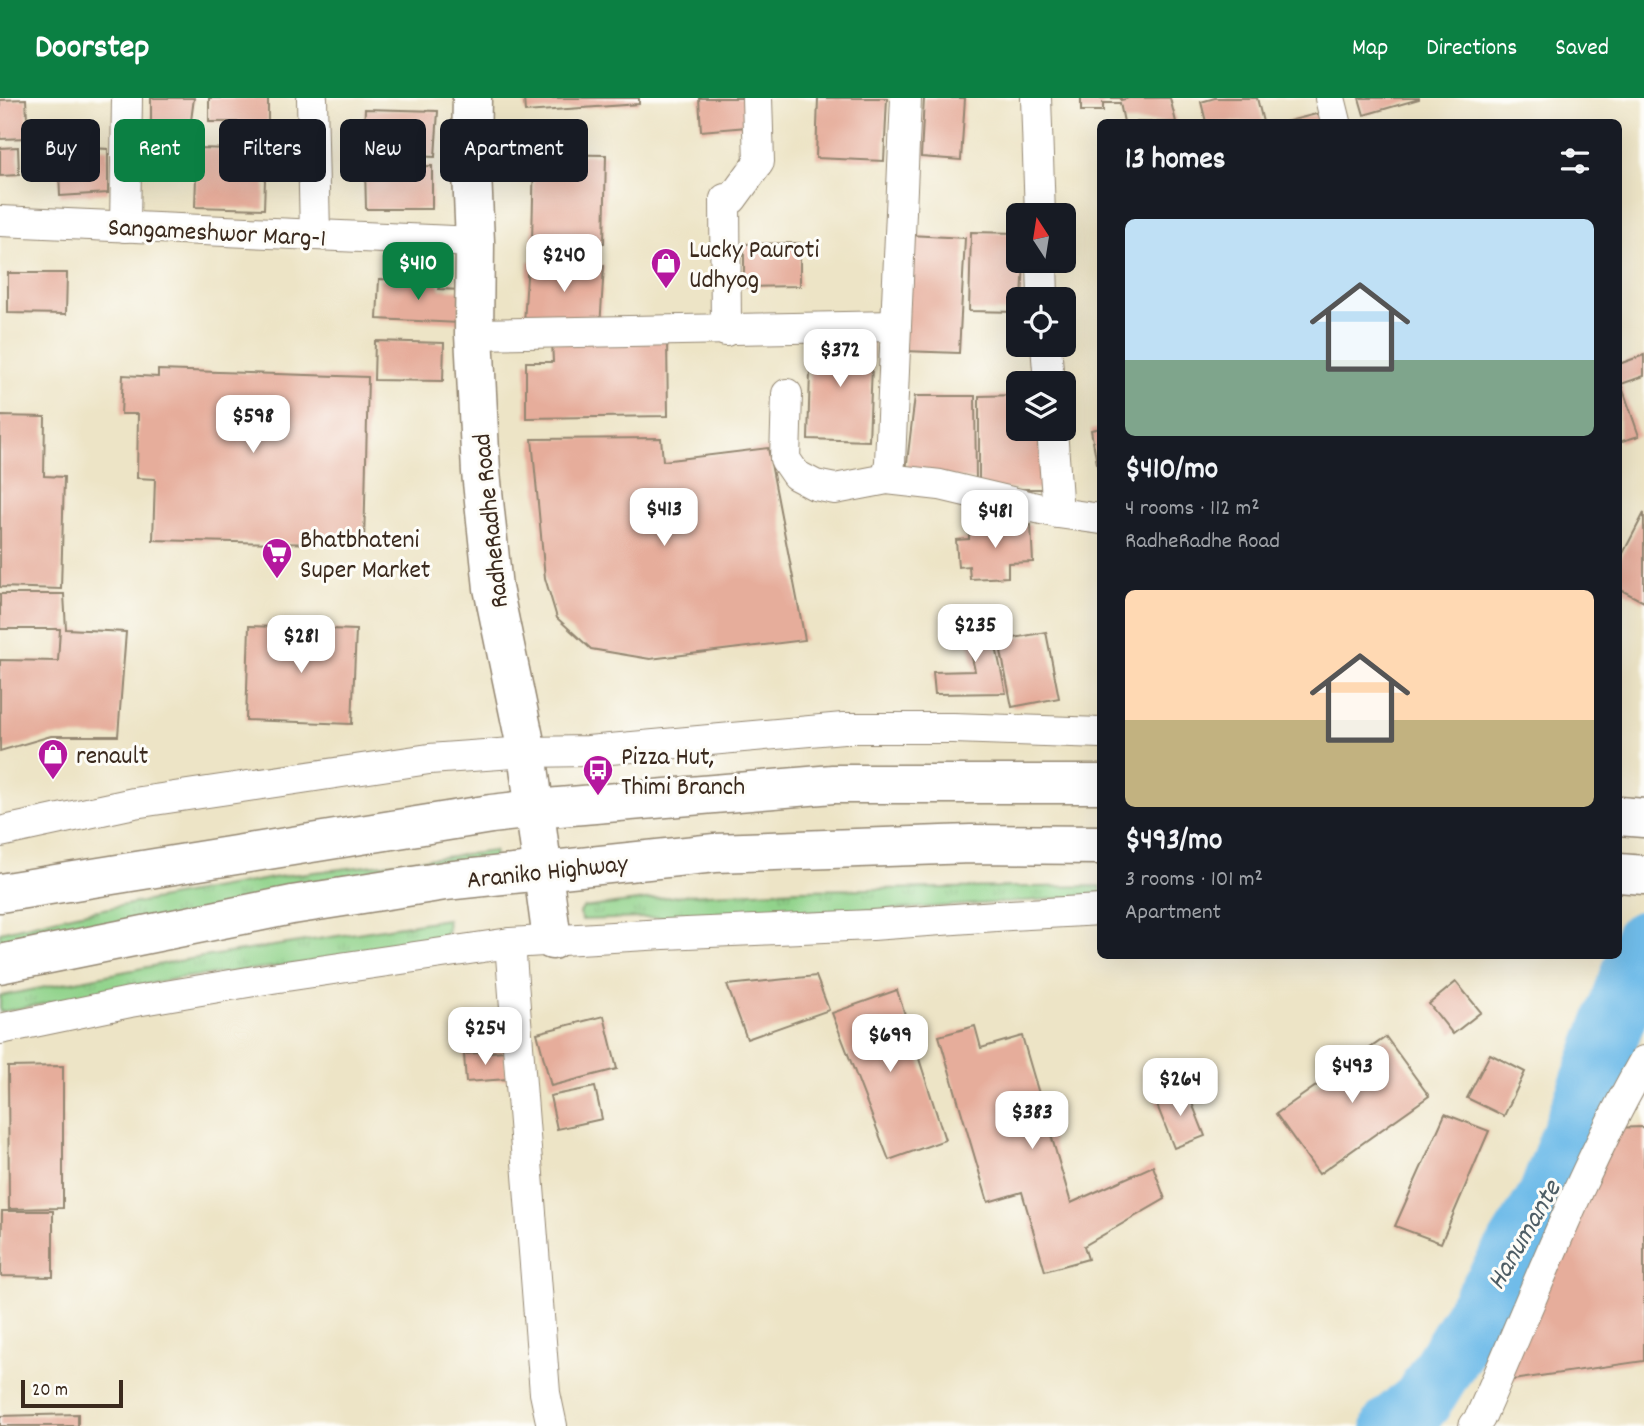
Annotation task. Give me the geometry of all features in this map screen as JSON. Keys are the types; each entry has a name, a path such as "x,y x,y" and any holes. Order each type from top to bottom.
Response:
{"main road":[{"name":"RadheRadhe Road","path":"472,98 474,334 481,472 493,588 527,752 552,940"},
{"path":"0,894 535,809 832,784 1097,784"},
{"path":"1622,816 1644,818"},
{"name":"Araniko Highway","path":"0,964 292,905 445,881 715,853 971,844 1097,845"},
{"path":"1622,873 1644,875"}],"street":[{"path":"125,227 127,98"},
{"path":"312,98 315,235"},
{"path":"726,331 725,199 732,199 759,162 757,98"},
{"path":"887,479 890,462 906,98"},
{"path":"1036,98 1040,203"},
{"path":"1330,98 1335,119"},
{"name":"Sangameshwor Marg-1","path":"0,221 475,242"},
{"path":"474,334 895,326"},
{"path":"787,394 785,459 796,475 815,485 835,488 887,479 940,485 1058,513 1097,518"},
{"path":"1053,441 1058,513"},
{"path":"0,832 134,803 429,759 588,751 843,728 953,728 1097,733"},
{"path":"0,1029 143,999 510,943 872,926 1097,910"},
{"path":"510,943 545,1393 552,1426"},
{"path":"1474,1426 1517,1335 1565,1219 1619,1105 1644,1061"}],"green space":[{"path":"494,851 496,862 0,948 0,932 71,915 289,875"},
{"path":"1097,886 1097,896 889,910 582,920 580,913 583,908 685,895 802,890"},
{"path":"447,919 445,938 343,959 180,978 0,1012 0,996 178,961"}],"building":[{"path":"151,98 194,98 191,119 151,119"},
{"path":"209,98 268,98 268,119 219,119 219,122 209,122"},
{"path":"524,98 639,98 639,104 525,112"},
{"path":"699,98 745,98 747,127 701,131"},
{"path":"818,98 887,98 884,161 816,158"},
{"path":"924,98 965,98 961,160 921,157"},
{"path":"1081,98 1170,98 1175,119 1123,119 1120,103 1103,103 1103,111 1081,111"},
{"path":"1215,98 1257,98 1262,119 1205,119 1201,102"},
{"path":"1359,98 1419,98 1419,99 1364,115"},
{"path":"26,99 27,119 21,119 21,138 0,139 0,100"},
{"path":"365,109 438,111 435,157 426,157 426,119 365,119"},
{"path":"1324,112 1326,119 1297,119"},
{"path":"18,147 19,175 0,176 0,148"},
{"path":"205,148 219,149 219,182 265,182 264,209 195,207 196,182 205,182"},
{"path":"100,149 108,149 108,193 60,196 59,182 100,182"},
{"path":"588,155 606,155 604,243 532,241 533,182 588,182"},
{"path":"426,166 432,166 432,209 366,209 365,182 426,182"},
{"path":"971,232 1006,233 1006,273 1023,273 1023,287 1006,287 1006,312 969,311"},
{"path":"909,235 965,238 959,353 904,351"},
{"path":"800,243 800,286 744,287 744,244"},
{"path":"528,261 604,266 600,327 524,323"},
{"path":"8,273 67,273 66,314 8,313"},
{"path":"379,279 439,282 439,289 461,290 459,323 377,319"},
{"path":"811,338 873,340 869,441 808,439"},
{"path":"667,340 668,416 526,418 526,362 553,362 552,341"},
{"path":"375,341 444,343 443,381 374,380"},
{"path":"1644,355 1644,376 1622,384 1622,363"},
{"path":"158,370 368,377 364,545 153,540 155,479 137,478 138,414 121,414 123,375 158,377"},
{"path":"1622,387 1639,436 1622,441"},
{"path":"1006,395 1006,441 1044,441 1044,489 979,489 979,396"},
{"path":"915,396 975,396 976,480 906,471"},
{"path":"0,416 45,417 44,476 64,477 61,589 0,587"},
{"path":"1097,429 1097,464 1091,430"},
{"path":"661,438 663,461 768,448 805,640 650,659 591,649 557,618 545,578 532,439"},
{"path":"1644,513 1644,602 1622,591 1622,555"},
{"path":"1031,525 1033,562 1008,563 1008,577 970,579 969,566 958,567 956,540 969,539 969,529"},
{"path":"0,594 64,594 66,629 126,632 118,736 51,736 0,751 0,660 58,661 60,629 0,629"},
{"path":"989,615 1006,693 935,694 933,672 975,671 964,621"},
{"path":"249,626 356,630 352,724 246,720"},
{"path":"1046,632 1059,698 1012,707 999,641"},
{"path":"816,976 829,1010 747,1039 727,985"},
{"path":"1456,982 1481,1012 1453,1034 1429,1004"},
{"path":"897,990 945,1140 889,1160 832,1013"},
{"path":"604,1016 617,1069 551,1086 537,1033"},
{"path":"975,1026 981,1048 1022,1036 1071,1203 1153,1166 1165,1199 1084,1246 1088,1259 1045,1271 1022,1192 988,1202 939,1036"},
{"path":"1386,1037 1429,1096 1319,1174 1276,1114"},
{"path":"504,1051 507,1079 466,1082 464,1054"},
{"path":"1490,1054 1525,1072 1504,1116 1467,1098"},
{"path":"63,1066 63,1208 9,1209 8,1067"},
{"path":"595,1087 602,1119 557,1129 550,1096"},
{"path":"1186,1088 1205,1136 1174,1148 1155,1100"},
{"path":"1445,1114 1489,1131 1441,1243 1395,1226"},
{"path":"1644,1127 1644,1361 1499,1382 1610,1128"},
{"path":"2,1211 53,1211 53,1277 1,1276"},
{"path":"78,1414 78,1426 0,1426 0,1416"}],"waterway":[{"name":"Hanumante","path":"1392,1426 1422,1401 1548,1197 1644,941"}],"place":[{"name":"Lucky Pauroti Udhyog","path":"666,290"},
{"name":"Bhatbhateni Super Market","path":"277,580"},
{"name":"renault","path":"53,781"},
{"name":"Pizza Hut, Thimi Branch","path":"598,797"}]}
